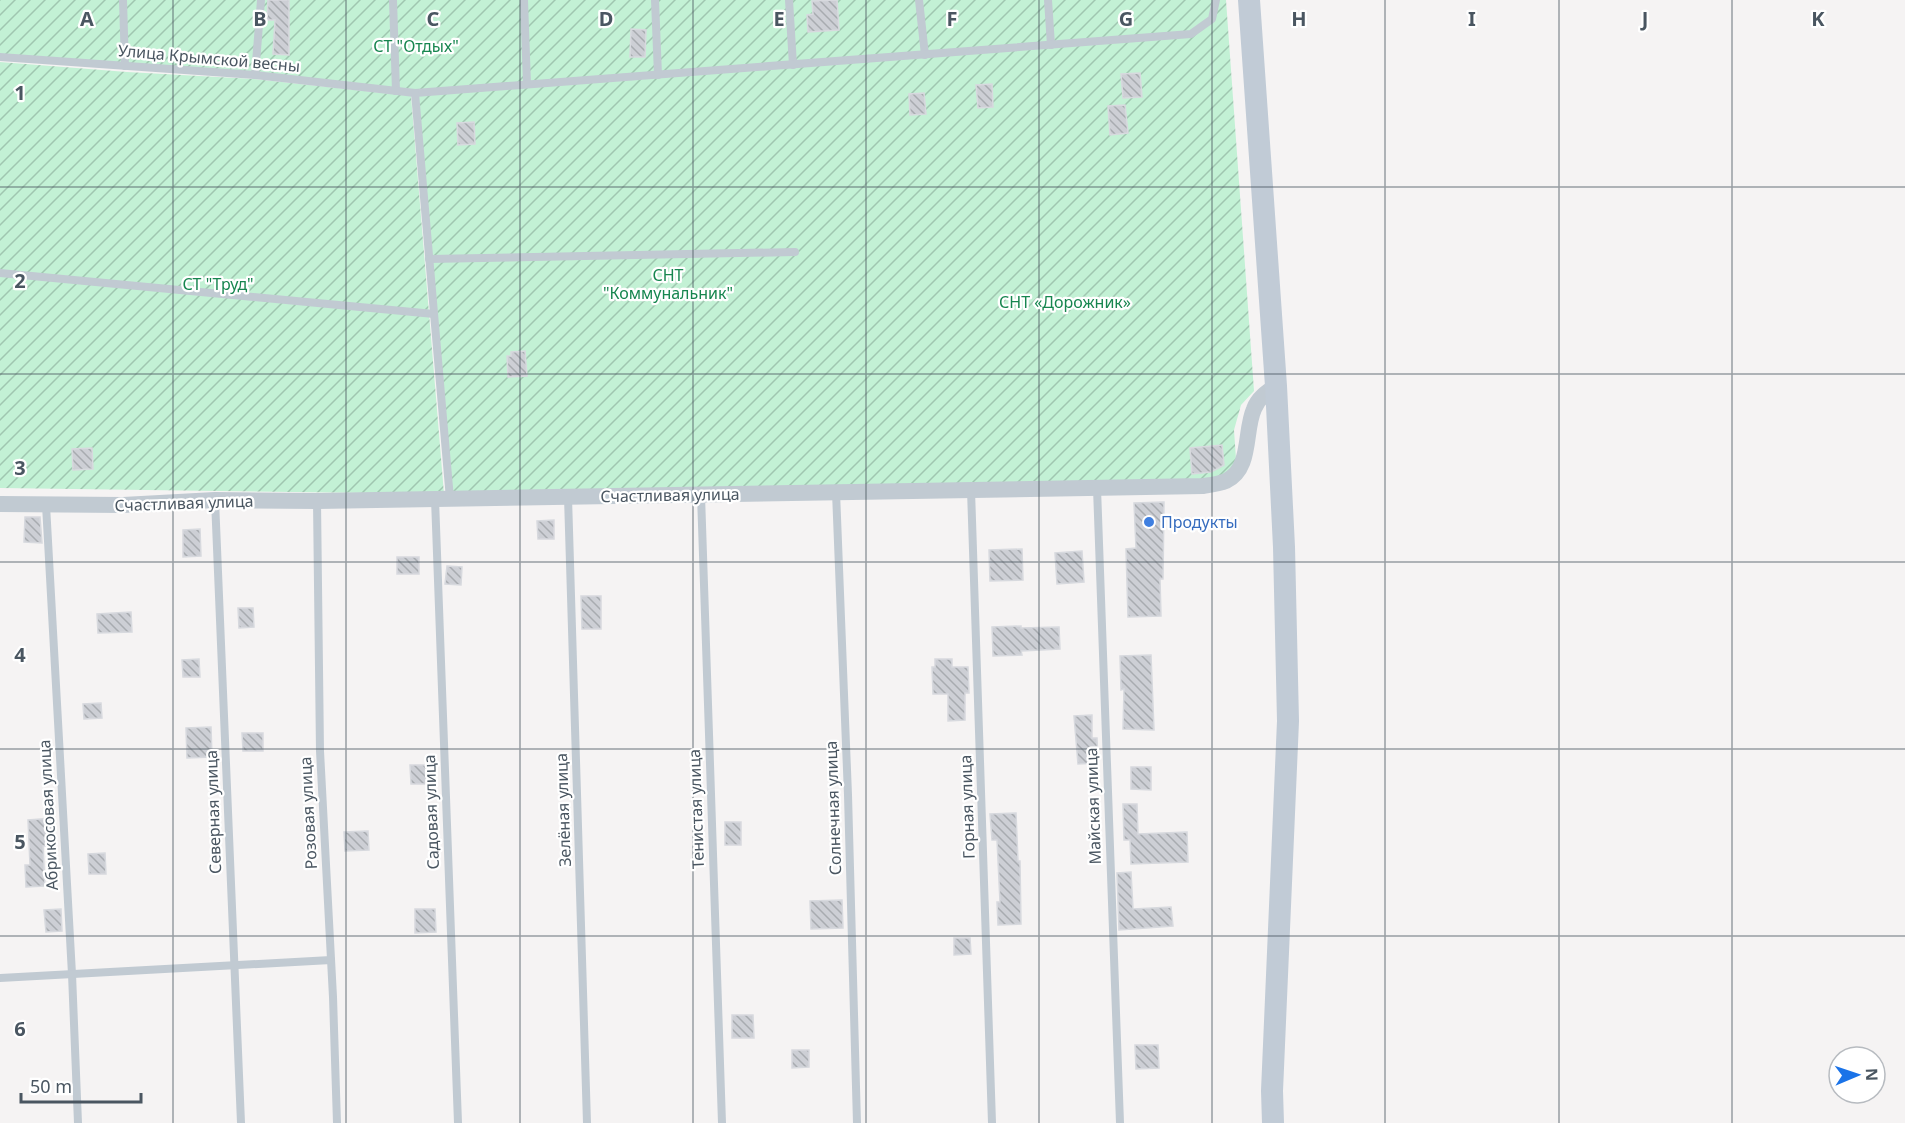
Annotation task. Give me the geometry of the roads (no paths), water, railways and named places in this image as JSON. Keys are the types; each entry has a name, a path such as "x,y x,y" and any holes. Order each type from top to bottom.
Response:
{"main road":[{"path":"1250,0 1276,386 1284,547 1288,721 1272,1091 1273,1123"}],"street":[{"name":"Счастливая улица","path":"0,504 123,505 215,500 317,501 1203,486 1226,481 1235,474 1243,462 1253,409 1261,396 1276,386"}],"lane":[{"path":"123,0 125,66"},
{"path":"255,75 261,0"},
{"path":"393,0 396,91"},
{"path":"524,0 527,84"},
{"path":"655,0 658,75"},
{"path":"789,0 793,64"},
{"path":"919,0 925,55"},
{"path":"1048,0 1051,45"},
{"name":"Улица Крымской весны","path":"0,57 255,75 415,93 1191,34 1212,19 1216,0"},
{"name":"Садовая улица","path":"415,93 434,314 442,499 458,1123"},
{"path":"429,260 795,252"},
{"path":"0,273 434,314"},
{"name":"Майская улица","path":"1097,488 1120,1123"},
{"name":"Горная улица","path":"971,490 992,1123"},
{"name":"Солнечная улица","path":"836,492 849,806 858,1123"},
{"name":"Тенистая улица","path":"701,495 722,1123"},
{"name":"Зелёная улица","path":"568,497 587,1123"},
{"name":"Северная улица","path":"215,500 241,1123"},
{"name":"Розовая улица","path":"317,501 320,751 337,1123"},
{"name":"Абрикосовая улица","path":"46,505 78,1123"},
{"path":"0,978 331,960"}],"place":[{"name":"Продукты","path":"1149,522"}],"park label":[{"name":"СТ \"Отдых\"","path":"416,46"},
{"name":"СТ \"Труд\"","path":"218,284"},
{"name":"СНТ \"Коммунальник\"","path":"668,284"},
{"name":"СНТ «Дорожник»","path":"1065,302"}]}
